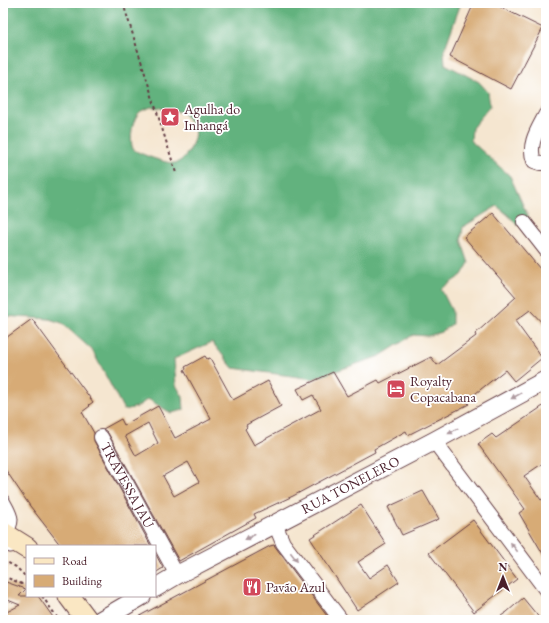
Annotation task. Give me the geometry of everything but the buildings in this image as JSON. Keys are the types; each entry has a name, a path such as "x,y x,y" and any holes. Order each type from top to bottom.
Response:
{"main road":[{"path":"4,538 26,547"},
{"path":"70,597 87,620"}],"street":[{"path":"546,114 533,140 531,155 534,161 546,163"},
{"path":"524,222 546,250"},
{"name":"RUA TONELERO","path":"156,587 434,441 546,380"},
{"name":"TRAVESSA JAÚ","path":"101,436 177,575"},
{"path":"434,441 546,590"},
{"path":"3,502 10,514 11,520 11,525 4,538"},
{"path":"275,524 283,543 341,620"},
{"path":"101,620 140,597"}],"path":[{"path":"124,3 176,173"},
{"path":"3,560 16,567 26,577"},
{"path":"3,576 22,584 26,584"},
{"path":"43,597 59,620"}],"green space":[{"path":"3,3 461,3 444,51 445,64 479,82 488,92 490,106 472,128 471,141 510,176 531,223 517,225 497,206 463,227 461,240 469,263 462,275 441,289 452,311 452,324 441,332 428,336 413,335 380,356 313,379 233,368 212,342 174,359 176,385 183,397 184,410 171,413 148,399 137,407 124,410 92,350 62,323 49,319 3,316","holes":["151,107 168,109 182,113 194,126 195,130 193,142 190,148 184,158 175,163 160,160 133,149 131,135 135,118 141,111"]}],"place":[{"name":"Agulha do Inhangá","path":"170,117"},
{"name":"Royalty Copacabana","path":"396,389"},
{"name":"Pavão Azul","path":"252,587"}]}
